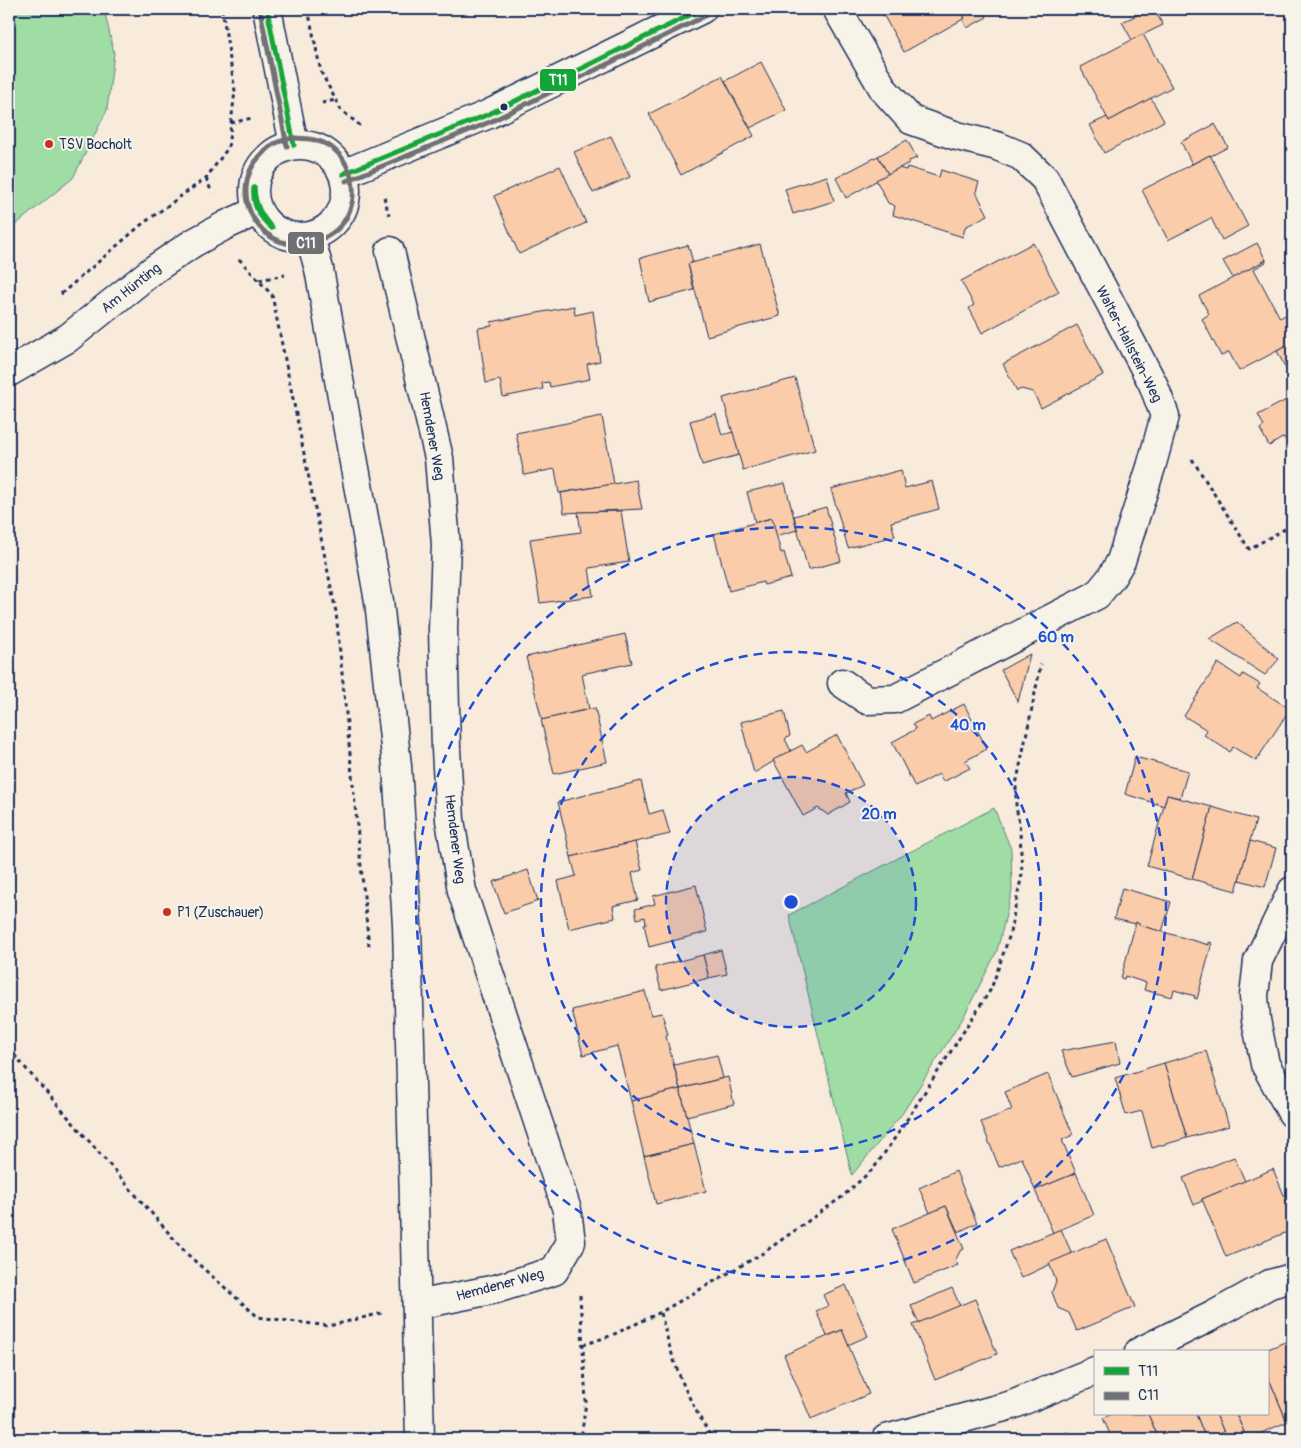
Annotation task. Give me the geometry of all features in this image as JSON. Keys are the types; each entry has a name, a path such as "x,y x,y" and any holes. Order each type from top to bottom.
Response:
{"street":[{"path":"267,9 294,145"},
{"path":"343,174 489,114 702,9"},
{"name":"Walter-Hallstein-Weg","path":"837,9 884,90 910,120 957,136 997,146 1021,156 1045,179 1153,384 1164,416 1151,467 1121,561 1111,578 1097,595 895,699 868,700 842,683"},
{"path":"294,145 306,145 328,155 337,163 343,174 346,188 345,201 333,224 322,232 310,237 297,238 285,235 274,230 264,222 257,212 253,194 255,177 264,162 277,150 294,145"},
{"name":"Am Hünting","path":"9,372 68,338 153,270 193,243 226,225 257,212"},
{"path":"310,237 319,269 379,601 398,766 407,925 420,1439"},
{"name":"Hemdener Weg","path":"390,251 439,458 446,545 444,629 446,749 450,820 462,891 567,1210 572,1242 554,1271 496,1289 417,1305"},
{"path":"1292,890 1258,961 1254,996 1256,1020 1265,1064 1292,1113"},
{"path":"1144,1350 1270,1284 1292,1278"},
{"path":"886,1439 1012,1405 1094,1371"}],"path":[{"path":"57,298 141,224 206,178 228,148 235,91 222,9"},
{"path":"308,9 322,72 341,110 364,128"},
{"path":"259,280 272,295 336,612 370,956"},
{"path":"1164,416 1249,549 1292,526"},
{"path":"583,1346 610,1336 661,1312 762,1253 842,1197 874,1168 991,989 1009,937 1022,874 1016,785 1050,619"},
{"path":"9,1050 187,1254 258,1317 329,1326 417,1305"},
{"path":"572,1242 579,1274 586,1402 581,1439"},
{"path":"661,1312 678,1375 694,1410 712,1438 715,1439"}],"green space":[{"name":"TSV Bocholt","path":"9,9 104,9 114,53 107,110 73,178 9,230"},
{"path":"994,808 1011,849 1012,891 997,951 963,1018 902,1114 852,1175 789,915"}],"building":[{"path":"880,9 960,9 965,18 904,52"},
{"path":"960,9 982,9 987,17 967,28 963,20 965,18"},
{"path":"1150,9 1154,9 1163,25 1132,40 1122,22"},
{"path":"1143,34 1172,87 1109,121 1080,67"},
{"path":"761,62 786,110 750,128 725,81"},
{"path":"722,76 754,136 681,175 649,114"},
{"path":"1151,98 1164,121 1104,153 1090,125 1107,117 1109,121"},
{"path":"1215,124 1228,147 1192,164 1181,142"},
{"path":"611,136 630,177 593,193 574,152"},
{"path":"907,140 917,158 888,174 878,156"},
{"path":"1210,155 1248,226 1222,240 1211,218 1168,240 1142,190"},
{"path":"878,156 888,174 846,198 836,178"},
{"path":"560,166 586,223 519,254 494,196"},
{"path":"907,167 939,177 941,170 979,182 976,192 988,215 965,227 963,237 893,215 895,206 888,203 876,180 899,168 906,170"},
{"path":"827,176 834,201 793,214 785,189"},
{"path":"1033,243 1059,292 982,333 969,308 974,305 961,281"},
{"path":"1257,243 1266,260 1233,278 1223,261"},
{"path":"760,244 780,316 707,336 688,264"},
{"path":"688,245 693,262 688,264 694,290 649,302 640,258"},
{"path":"1266,260 1266,262 1254,269 1280,318 1292,311 1292,343 1239,371 1229,352 1221,356 1202,319 1209,314 1199,296"},
{"path":"574,306 575,315 593,311 600,361 587,364 590,379 550,387 549,382 542,383 543,389 503,397 500,380 486,383 478,328 492,326 491,322"},
{"path":"1077,325 1103,375 1041,408 1033,392 1021,389 1017,391 1003,364"},
{"path":"1292,343 1292,365 1286,369 1277,351"},
{"path":"795,378 815,450 743,470 723,398"},
{"path":"1292,397 1292,453 1284,437 1269,446 1260,429 1264,426 1258,415"},
{"path":"716,414 722,435 733,432 739,455 702,465 690,421"},
{"path":"602,416 614,484 559,493 555,469 524,475 516,433"},
{"path":"901,470 905,488 932,481 939,509 891,522 895,536 848,548 831,489"},
{"path":"636,480 642,509 564,513 561,493"},
{"path":"785,483 797,530 776,536 772,518 755,522 747,492"},
{"path":"826,507 841,561 808,570 794,516"},
{"path":"621,511 629,562 589,568 593,596 540,603 530,539 581,532 578,512"},
{"path":"772,518 781,553 784,552 791,578 764,585 763,582 729,591 714,534"},
{"path":"1237,622 1279,659 1265,675 1209,639"},
{"path":"625,634 632,663 582,674 589,709 542,720 526,657"},
{"path":"1030,654 1018,702 1001,670"},
{"path":"1218,663 1241,678 1243,674 1260,684 1257,688 1290,709 1256,761 1233,747 1230,752 1204,735 1207,730 1184,716"},
{"path":"964,704 987,749 965,761 970,768 943,782 939,774 915,787 892,742 916,729 913,724 929,716 931,721"},
{"path":"595,708 607,762 554,774 541,720"},
{"path":"784,711 790,736 785,739 791,751 754,773 741,722"},
{"path":"837,735 863,785 846,793 850,802 828,815 818,808 803,816 773,760 802,745 806,752"},
{"path":"1135,757 1188,771 1180,798 1167,795 1164,806 1125,794"},
{"path":"641,781 649,814 663,810 670,834 571,857 558,802"},
{"path":"1167,795 1212,807 1192,879 1147,866"},
{"path":"1212,807 1256,820 1236,891 1192,879"},
{"path":"1250,841 1276,848 1265,887 1239,880"},
{"path":"635,842 642,870 632,873 638,900 613,906 615,918 569,929 558,881 576,876 571,857"},
{"path":"528,870 538,901 504,913 493,882"},
{"path":"696,885 707,932 649,947 644,924 646,924 645,917 637,919 635,909 655,904 653,896"},
{"path":"1122,888 1171,902 1162,932 1139,925 1136,922 1136,924 1114,919"},
{"path":"1136,922 1139,925 1209,945 1209,942 1212,943 1197,999 1194,998 1195,996 1174,990 1172,997 1144,990 1146,983 1125,976 1124,979 1121,978"},
{"path":"721,950 727,974 709,978 703,955"},
{"path":"703,955 709,978 661,990 655,967"},
{"path":"645,991 651,1015 662,1013 680,1089 631,1101 617,1046 583,1055 572,1010"},
{"path":"1116,1041 1120,1063 1072,1077 1061,1051"},
{"path":"1206,1051 1229,1126 1187,1138 1164,1063"},
{"path":"717,1055 723,1078 680,1089 674,1065"},
{"path":"1164,1063 1187,1138 1152,1148 1142,1111 1126,1115 1115,1078"},
{"path":"1048,1074 1073,1135 1062,1140 1076,1173 1035,1190 1022,1158 999,1167 981,1122 1012,1110 1005,1092"},
{"path":"728,1077 734,1104 687,1116 680,1089"},
{"path":"680,1089 694,1144 644,1156 631,1101"},
{"path":"694,1144 706,1191 656,1204 644,1156"},
{"path":"1234,1157 1245,1181 1202,1199 1202,1201 1194,1205 1183,1178"},
{"path":"1273,1169 1292,1214 1292,1230 1226,1257 1202,1199"},
{"path":"956,1171 977,1223 958,1232 946,1206 930,1213 919,1188"},
{"path":"1076,1173 1094,1215 1053,1233 1035,1190"},
{"path":"946,1206 964,1249 960,1251 955,1261 958,1265 914,1283 892,1229"},
{"path":"1061,1229 1072,1254 1021,1278 1009,1251"},
{"path":"1106,1239 1135,1307 1077,1331 1069,1313 1058,1308 1052,1292 1056,1281 1049,1263"},
{"path":"846,1285 868,1336 848,1345 842,1330 827,1336 816,1311 828,1306 823,1295"},
{"path":"952,1288 960,1306 919,1323 911,1306"},
{"path":"975,1299 997,1354 935,1380 913,1325"},
{"path":"842,1330 869,1394 811,1419 784,1355"},
{"path":"1292,1339 1292,1420 1287,1422 1268,1376 1268,1350 1266,1350"},
{"path":"1268,1376 1287,1422 1247,1439 1237,1416 1268,1416"},
{"path":"1108,1416 1149,1416 1159,1439 1112,1439 1103,1418"},
{"path":"1149,1416 1197,1416 1206,1439 1159,1439"},
{"path":"1197,1416 1217,1416 1227,1439 1206,1439"},
{"path":"1217,1416 1237,1416 1247,1439 1227,1439"},
{"path":"1068,1432 1071,1439 1050,1439"}],"transit line":[{"name":"T11","path":"267,9 294,145"},
{"name":"T11","path":"343,174 489,114 702,9"},
{"name":"C11","path":"260,10 287,146"},
{"name":"C11","path":"346,181 492,121 705,16"},
{"name":"C11","path":"292,138 272,145 262,154 251,170 246,187 248,204 254,220 265,233 280,241 297,245 317,241 332,234 349,212 353,191 348,169 336,152 328,145 318,141 295,138"},
{"name":"T11","path":"254,188 259,210 272,228"},
{"name":"T11","path":"254,188 254,200 258,210 272,228"}],"place":[{"name":"TSV Bocholt","path":"49,144"},
{"name":"P1 (Zuschauer)","path":"167,912"}]}
